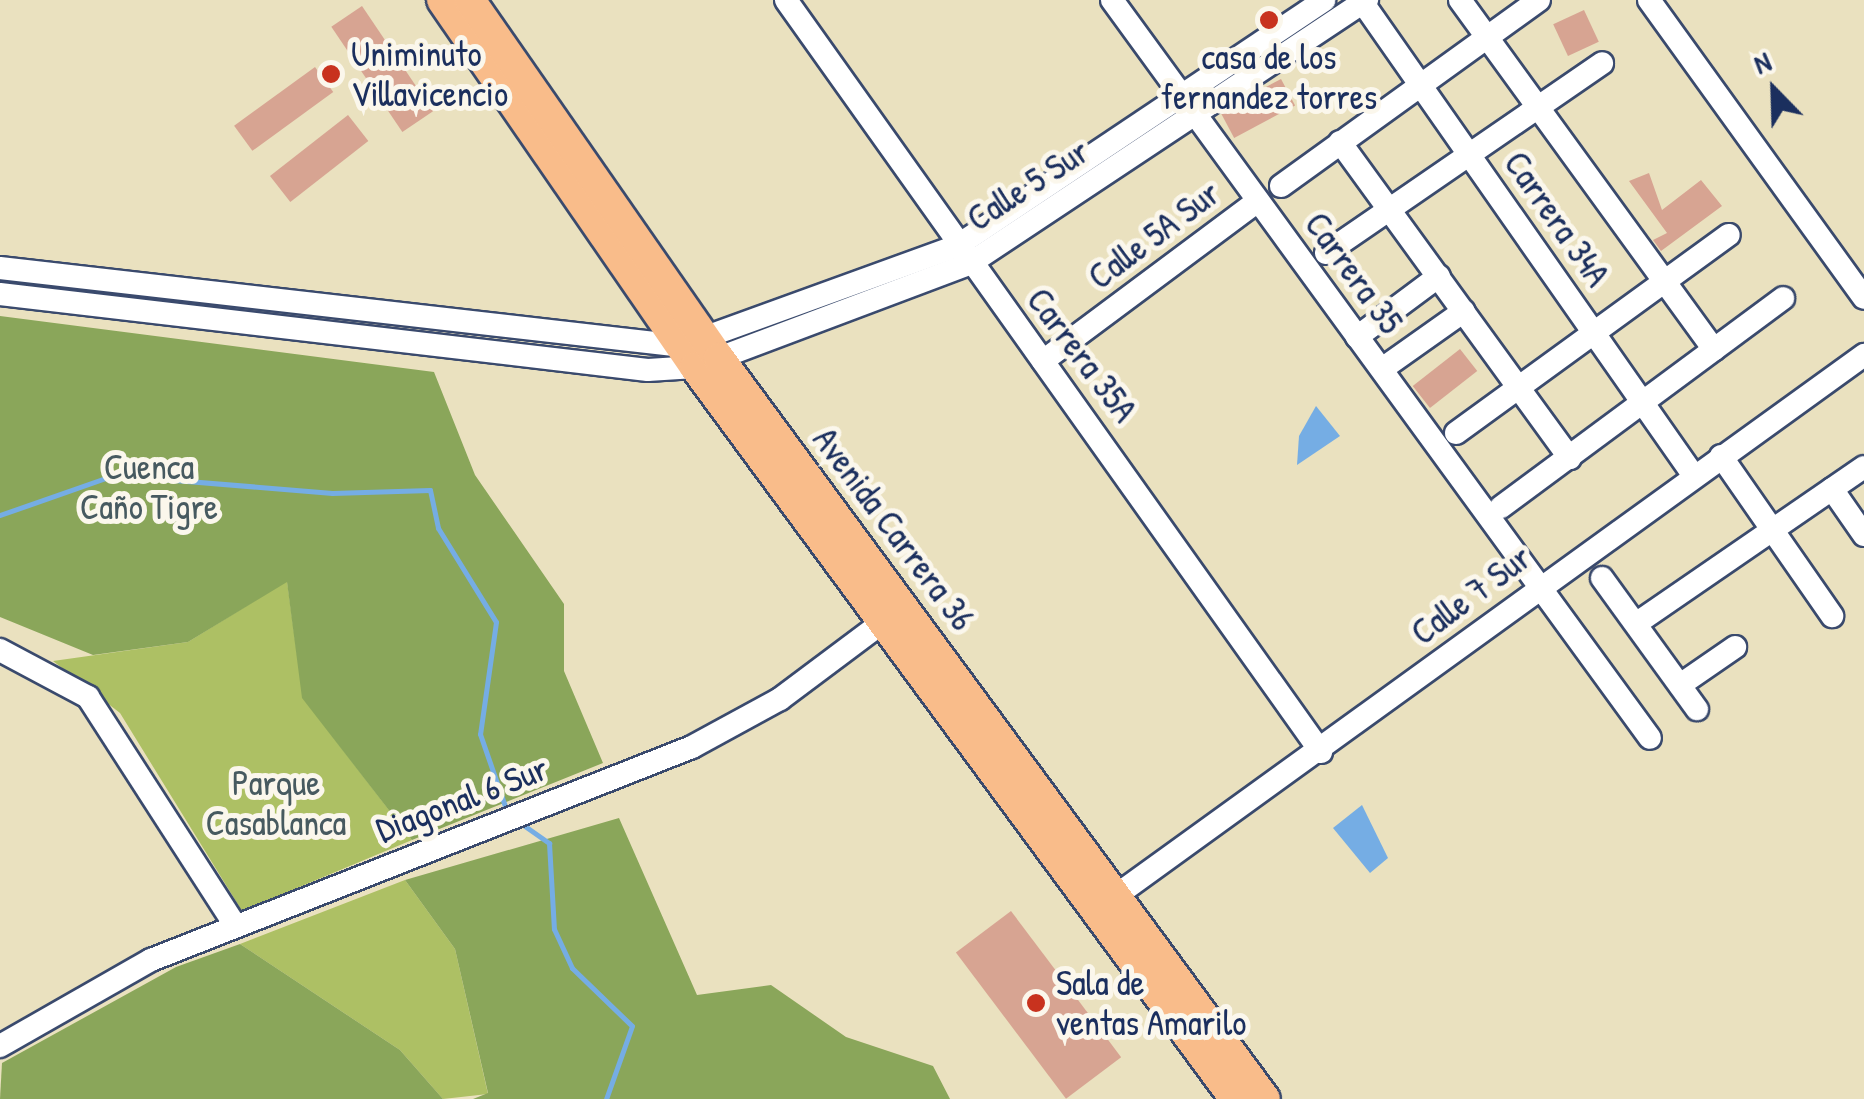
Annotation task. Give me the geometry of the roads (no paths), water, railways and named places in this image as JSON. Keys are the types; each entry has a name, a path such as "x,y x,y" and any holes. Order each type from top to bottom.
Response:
{"main road":[{"name":"Avenida Carrera 36","path":"442,0 700,352 1121,892 1265,1099"},
{"name":"Avenida Carrera 36","path":"470,0 700,352 883,622 1235,1099"}],"street":[{"name":"Carrera 35A","path":"786,0 963,255 1321,752"},
{"name":"Carrera 35","path":"1112,0 1195,106 1258,201 1382,369 1536,590 1650,738"},
{"name":"Calle 5 Sur","path":"1195,106 1324,0"},
{"path":"1460,0 1714,350"},
{"path":"1282,186 1538,0"},
{"path":"1649,0 1864,298"},
{"name":"Calle 5 Sur","path":"700,352 963,255 1365,2"},
{"name":"Carrera 34A","path":"1365,2 1694,476"},
{"path":"1326,253 1602,63"},
{"path":"1340,142 1570,458"},
{"name":"Calle 5A Sur","path":"1043,361 1258,201"},
{"path":"1456,433 1729,235"},
{"path":"0,268 700,352"},
{"path":"1358,337 1439,276"},
{"path":"0,294 648,370 700,352"},
{"path":"1501,507 1783,298"},
{"path":"1382,369 1464,312"},
{"name":"Calle 7 Sur","path":"1121,892 1321,752 1536,590 1864,355"},
{"path":"1720,456 1832,616"},
{"path":"1636,623 1864,467"},
{"path":"1832,489 1864,535"},
{"path":"1602,578 1697,708"},
{"name":"Diagonal 6 Sur","path":"0,1046 151,960 736,725 883,622"},
{"path":"1680,684 1735,647"},
{"path":"0,650 88,696 235,925"}],"water":[{"path":"1316,406 1340,436 1297,465 1299,436"},
{"path":"1362,805 1388,858 1370,873 1333,828"}],"waterway":[{"path":"0,515 114,475 332,493 430,490 438,528 496,622 480,734 507,812"},
{"path":"519,822 549,843 554,929 572,968 632,1026 606,1099"}],"place":[{"name":"casa de los fernandez torres","path":"1269,20"},
{"name":"Uniminuto Villavicencio","path":"331,74"},
{"name":"Sala de ventas Amarilo","path":"1036,1003"}],"park label":[{"name":"Cuenca Caño Tigre","path":"149,487"},
{"name":"Parque Casablanca","path":"276,803"}]}
